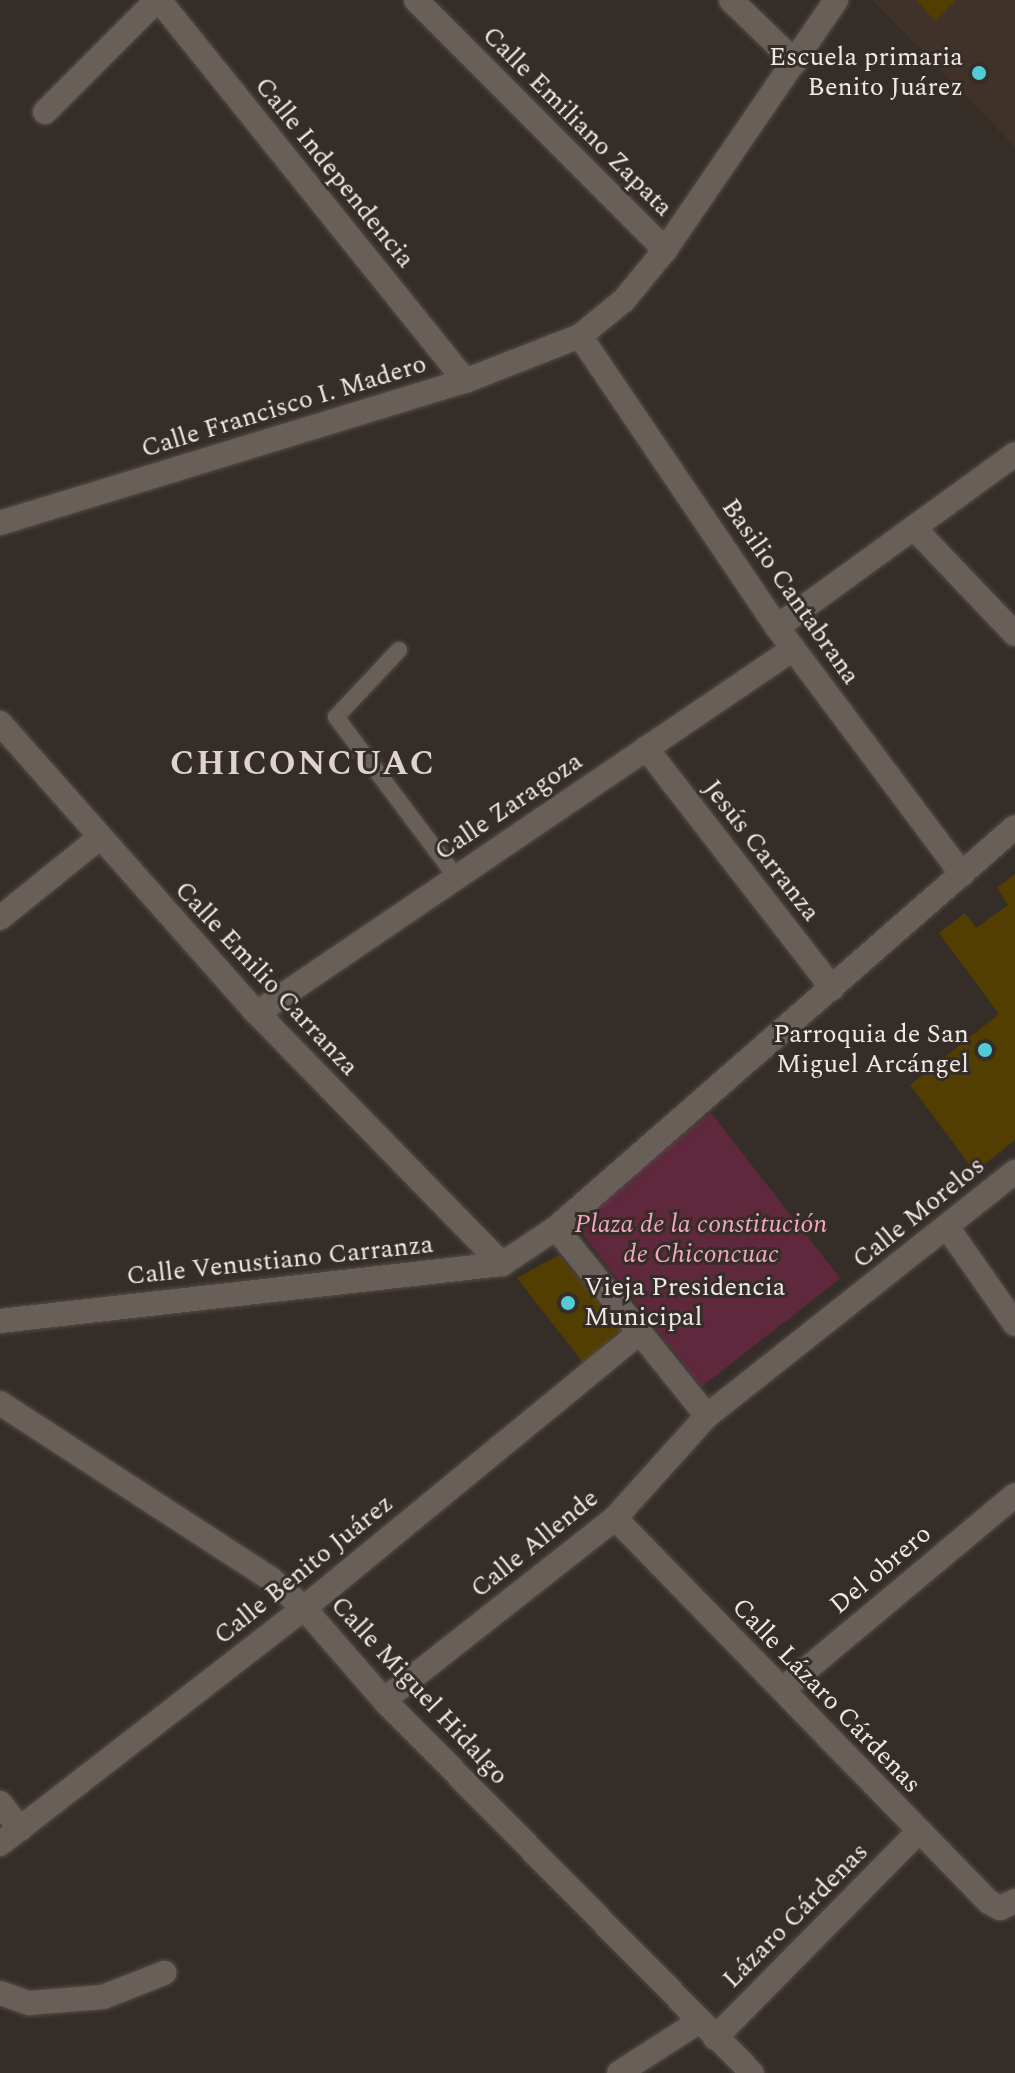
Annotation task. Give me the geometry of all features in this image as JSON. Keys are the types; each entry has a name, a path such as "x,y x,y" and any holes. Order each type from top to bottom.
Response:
{"street":[{"path":"45,112 158,0"},
{"name":"Calle Independencia","path":"158,0 465,381"},
{"name":"Calle Emiliano Zapata","path":"416,0 665,250"},
{"path":"731,0 795,62"},
{"name":"Calle Francisco I. Madero","path":"0,523 465,381 580,336 624,300 665,250 836,0"},
{"name":"Basilio Cantabrana","path":"580,336 777,627 962,874"},
{"path":"777,627 1015,454"},
{"path":"914,528 1015,634"},
{"name":"Calle Zaragoza","path":"257,1013 793,649"},
{"name":"Calle Emilio Carranza","path":"0,723 98,839 257,1013 502,1264"},
{"name":"Jesús Carranza","path":"646,748 832,988"},
{"name":"Calle Venustiano Carranza","path":"0,1321 502,1264 556,1228 1015,827"},
{"path":"0,918 98,839"},
{"name":"Calle Morelos","path":"707,1416 1015,1172"},
{"path":"947,1227 1015,1324"},
{"path":"556,1228 638,1334 707,1416"},
{"name":"Calle Benito Juárez","path":"0,1844 304,1608 638,1334"},
{"name":"Calle Miguel Hidalgo","path":"0,1403 271,1579 304,1608 384,1700 706,2030 752,2073"},
{"name":"Calle Allende","path":"384,1700 615,1518 707,1416"},
{"name":"Del obrero","path":"783,1689 1015,1495"},
{"name":"Calle Lázaro Cárdenas","path":"615,1518 783,1689 917,1833 1007,1905"},
{"path":"0,1803 20,1829"},
{"name":"Lázaro Cárdenas","path":"619,2073 706,2030 917,1833"},
{"path":"0,1993 29,2003 103,1997 164,1973"}],"lane":[{"path":"399,650 336,717 456,877"}],"shaded area":[{"name":"Escuela primaria Benito Juárez","path":"872,0 1015,0 1015,147"}],"green space":[{"name":"Plaza de la constitución de Chiconcuac","path":"711,1113 840,1278 702,1387 572,1221"}],"building":[{"path":"916,0 956,0 935,21"},
{"name":"Parroquia de San Miguel Arcángel","path":"1015,874 1015,1140 975,1172 910,1085 999,1014 939,933 965,913 976,928 1008,905 997,888"},
{"name":"Vieja Presidencia Municipal","path":"559,1255 621,1329 584,1364 517,1278"}],"place":[{"name":"Escuela primaria Benito Juárez","path":"979,73"},
{"name":"Parroquia de San Miguel Arcángel","path":"985,1050"},
{"name":"Vieja Presidencia Municipal","path":"568,1303"}],"district":[{"name":"CHICONCUAC","path":"303,765"}]}
